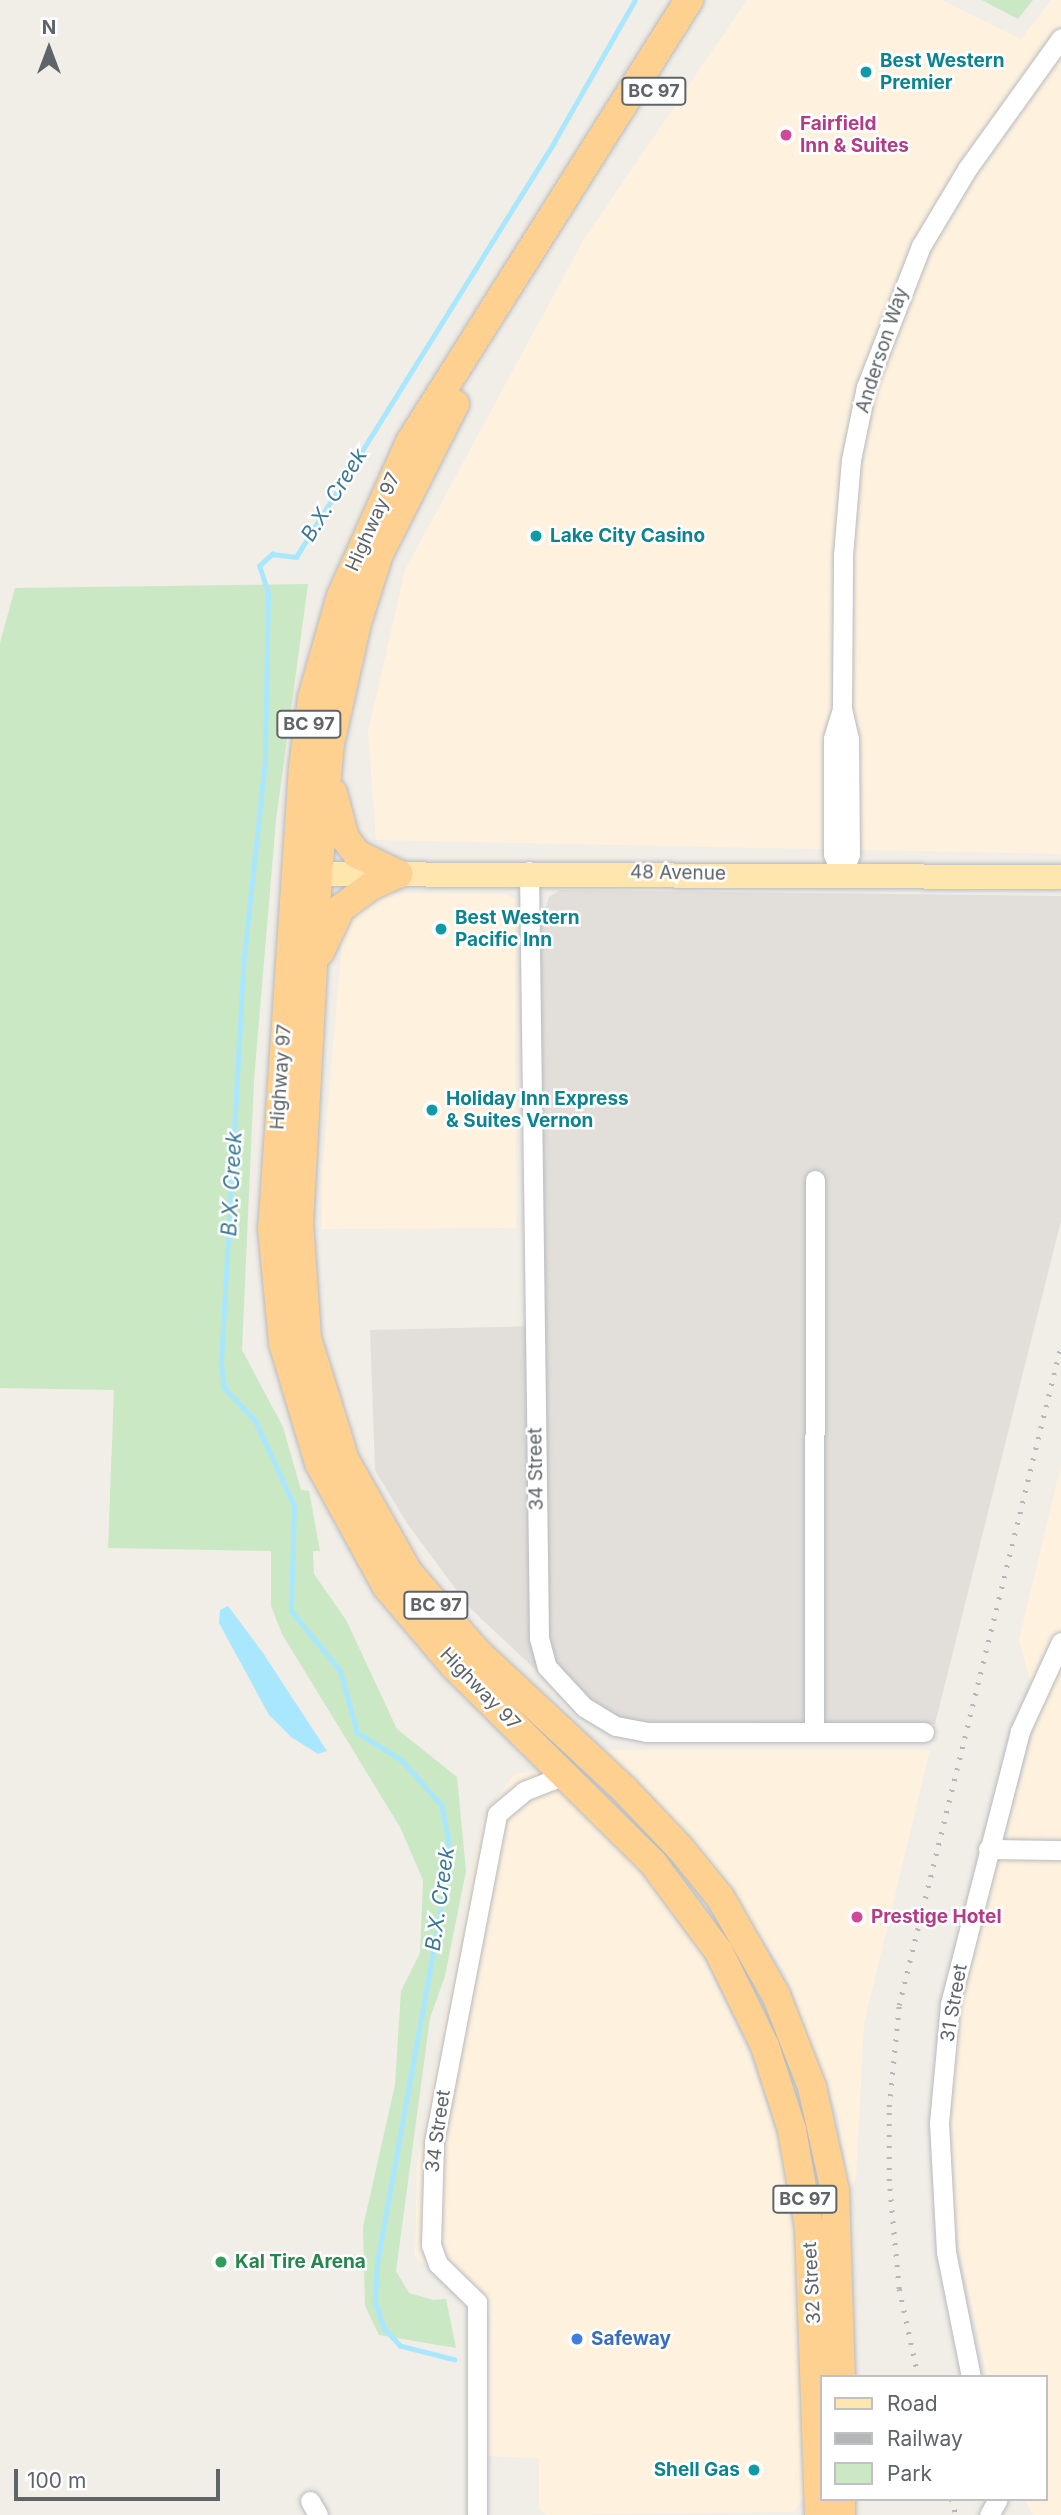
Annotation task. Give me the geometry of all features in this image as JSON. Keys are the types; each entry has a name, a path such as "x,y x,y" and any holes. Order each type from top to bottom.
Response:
{"highway":[{"name":"BC 97","path":"588,176 689,0"},
{"name":"BC 97","path":"588,176 712,0"},
{"name":"Highway 97","path":"588,176 468,381 379,554 357,623 306,874 313,975 299,1223 307,1338 345,1460 408,1572 475,1650 649,1814"},
{"name":"Highway 97","path":"588,176 410,443 346,583 313,698 306,874 272,1228 283,1343 319,1463 387,1587 455,1667 653,1863 690,1908"},
{"path":"329,762 345,838 357,854 398,874"},
{"path":"313,975 341,908 371,886 398,874"},
{"name":"32 Street","path":"649,1814 720,1897 748,1943 776,1995 812,2087 835,2191 841,2375"},
{"name":"32 Street","path":"690,1908 744,2001 783,2096 809,2227 819,2515"}],"main road":[{"name":"48 Avenue","path":"306,874 529,871 1061,877"}],"street":[{"name":"Anderson Way","path":"842,875 850,854 849,739 842,708 843,555 851,460 866,387 926,237 967,169 1061,38"},
{"name":"34 Street","path":"529,871 538,1584 540,1638 547,1667 584,1707 616,1726 646,1732 924,1732"},
{"path":"814,1732 815,1180"},
{"name":"31 Street","path":"971,2375 946,2252 939,2123 950,2004 1020,1731 1061,1642"},
{"name":"34 Street","path":"477,2515 477,2302 439,2264 428,2222 434,2142 497,1814 524,1791 565,1775"},
{"path":"988,1849 1061,1850"},
{"path":"783,2096 812,2087"},
{"path":"303,2515 310,2501 318,2515"}],"shaded area":[{"path":"747,0 941,0 1021,39 1051,0 1061,0 1061,854 376,840 368,732 405,570 584,239"},
{"path":"560,890 1061,896 1061,1221 935,1724 591,1722 469,1607 406,1522 375,1470 370,1330 542,1326 539,925 549,897"},
{"path":"392,893 504,894 515,899 516,1228 322,1229 322,1174 343,930 352,913 368,901"},
{"path":"1061,1465 1061,2515 1033,2515 1025,2501 1047,2501 1047,2375 987,2375 954,2225 946,2049 1039,1712 1019,1640"},
{"path":"602,1750 930,1750 864,2024 856,2178 849,2191 838,2116 785,1973 724,1881 653,1797"},
{"path":"546,1770 662,1888 695,1938 748,2052 789,2167 798,2216 806,2494 794,2512 547,2515 539,2508 539,2458 481,2456 490,2318 415,2256 417,2164 483,1818 514,1774"}],"green space":[{"path":"982,0 1033,0 1018,19"},
{"path":"308,584 276,820 254,1080 242,1350 283,1427 301,1490 309,1491 320,1551 313,1551 314,1574 346,1620 397,1729 457,1777 466,1871 445,1976 430,2018 396,2271 409,2293 433,2300 446,2299 456,2348 379,2335 365,2306 363,2227 395,2085 401,1991 420,1953 423,1880 400,1827 282,1634 271,1606 271,1551 108,1548 114,1390 0,1388 0,643 15,588"}],"water":[{"path":"228,1606 263,1653 327,1751 318,1754 291,1737 269,1715 219,1623 220,1610"}],"waterway":[{"name":"B.X. Creek","path":"455,2360 400,2346 384,2329 375,2301 377,2263 442,1902 448,1838 441,1805 401,1760 357,1733 340,1671 291,1611 294,1506 255,1421 224,1388 221,1364 244,957 265,760 268,593 259,566 272,554 296,557 554,142 635,0"}],"railway":[{"path":"918,2375 899,2289 889,2181 889,2107 899,2005 1061,1345"},
{"path":"952,2501 956,2515"}],"place":[{"name":"Best Western Premier","path":"866,72"},
{"name":"Fairfield Inn & Suites","path":"786,135"},
{"name":"Lake City Casino","path":"536,536"},
{"name":"Best Western Pacific Inn","path":"441,929"},
{"name":"Holiday Inn Express & Suites Vernon","path":"432,1110"},
{"name":"Prestige Hotel","path":"857,1917"},
{"name":"Kal Tire Arena","path":"221,2262"},
{"name":"Safeway","path":"577,2339"},
{"name":"Shell Gas","path":"754,2470"}]}
